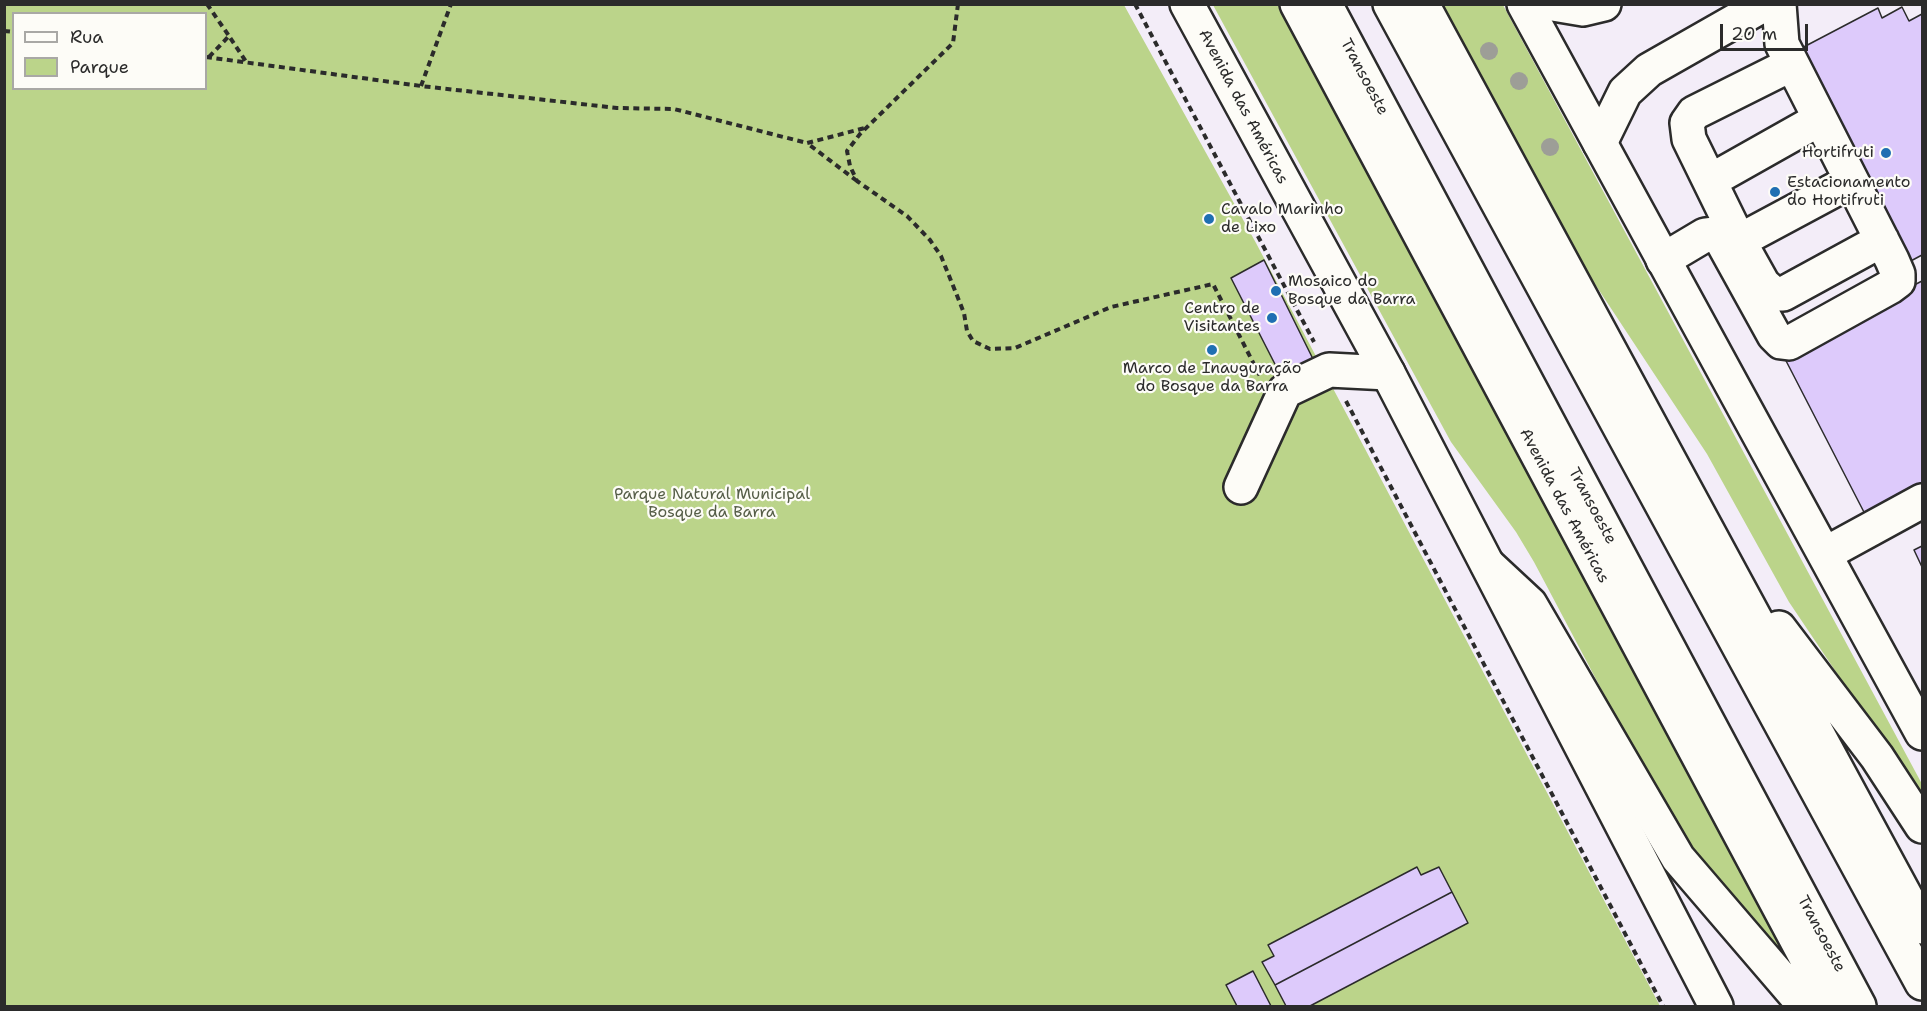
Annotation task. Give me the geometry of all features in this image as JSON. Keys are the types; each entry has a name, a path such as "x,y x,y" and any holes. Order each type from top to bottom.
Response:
{"main road":[{"name":"Avenida das Américas","path":"1187,4 1388,372 1716,1006"},
{"name":"Avenida das Américas","path":"1297,4 1832,1006"},
{"name":"Transoeste","path":"1325,4 1859,1006"},
{"path":"1390,4 1923,983"},
{"path":"1422,4 1923,927"},
{"path":"1524,4 1923,733"},
{"path":"1553,4 1583,9 1604,4"},
{"path":"1600,143 1625,92 1649,70 1764,4"},
{"path":"1663,260 1705,236 1713,234 1722,241 1774,335 1780,342 1789,343 1898,281 1898,274 1882,240 1782,44 1779,4"},
{"path":"1792,64 1694,113 1687,123 1689,139 1739,241 1763,284 1773,293 1783,294 1882,240"},
{"path":"1710,182 1820,119"},
{"path":"1739,241 1851,181"},
{"path":"1241,487 1285,392 1329,370 1388,372"},
{"path":"1636,399 1657,414 1765,609 1877,757 1923,826"},
{"path":"1825,554 1923,501"},
{"path":"1488,564 1530,604 1678,858 1805,1006"}],"path":[{"path":"207,4 248,63"},
{"path":"421,87 451,4"},
{"path":"857,181 850,166 847,151 866,128 953,43 958,4"},
{"path":"1135,4 1663,1006"},
{"path":"207,58 229,36"},
{"path":"207,58 421,87 616,108 674,109 807,143 907,216 930,240 941,256 964,313 967,330 974,341 990,349 1015,348 1111,307 1213,284 1277,408"},
{"path":"807,143 866,128"}],"green space":[{"name":"Parque Natural Municipal Bosque da Barra","path":"5,4 1124,5 1256,243 1660,1006 5,1006"},
{"path":"1213,5 1279,5 1780,943 1783,955 1779,957 1694,855 1670,819 1534,562 1516,532 1451,442"},
{"path":"1438,5 1503,5 1922,784 1922,800 1789,602 1707,454 1587,272 1496,113"}],"building":[{"name":"Hortifruti","path":"1902,7 1909,21 1922,14 1922,255 1907,263 1796,51 1878,8 1882,18"},
{"name":"Centro de Visitantes","path":"1264,260 1313,359 1281,376 1231,278"},
{"path":"1922,281 1922,489 1867,518 1782,353"},
{"path":"1922,546 1922,567 1914,550"},
{"path":"1417,867 1421,875 1439,867 1452,892 1275,985 1262,962 1274,956 1268,945"},
{"path":"1452,892 1468,923 1310,1006 1286,1006 1275,985"},
{"path":"1253,971 1271,1006 1237,1006 1226,985"}],"place":[{"name":"Hortifruti","path":"1886,153"},
{"name":"Estacionamento do Hortifruti","path":"1775,192"},
{"name":"Cavalo Marinho de Lixo","path":"1209,219"},
{"name":"Mosaico do Bosque da Barra","path":"1276,291"},
{"name":"Centro de Visitantes","path":"1272,318"},
{"name":"Marco de Inauguração do Bosque da Barra","path":"1212,350"}]}
